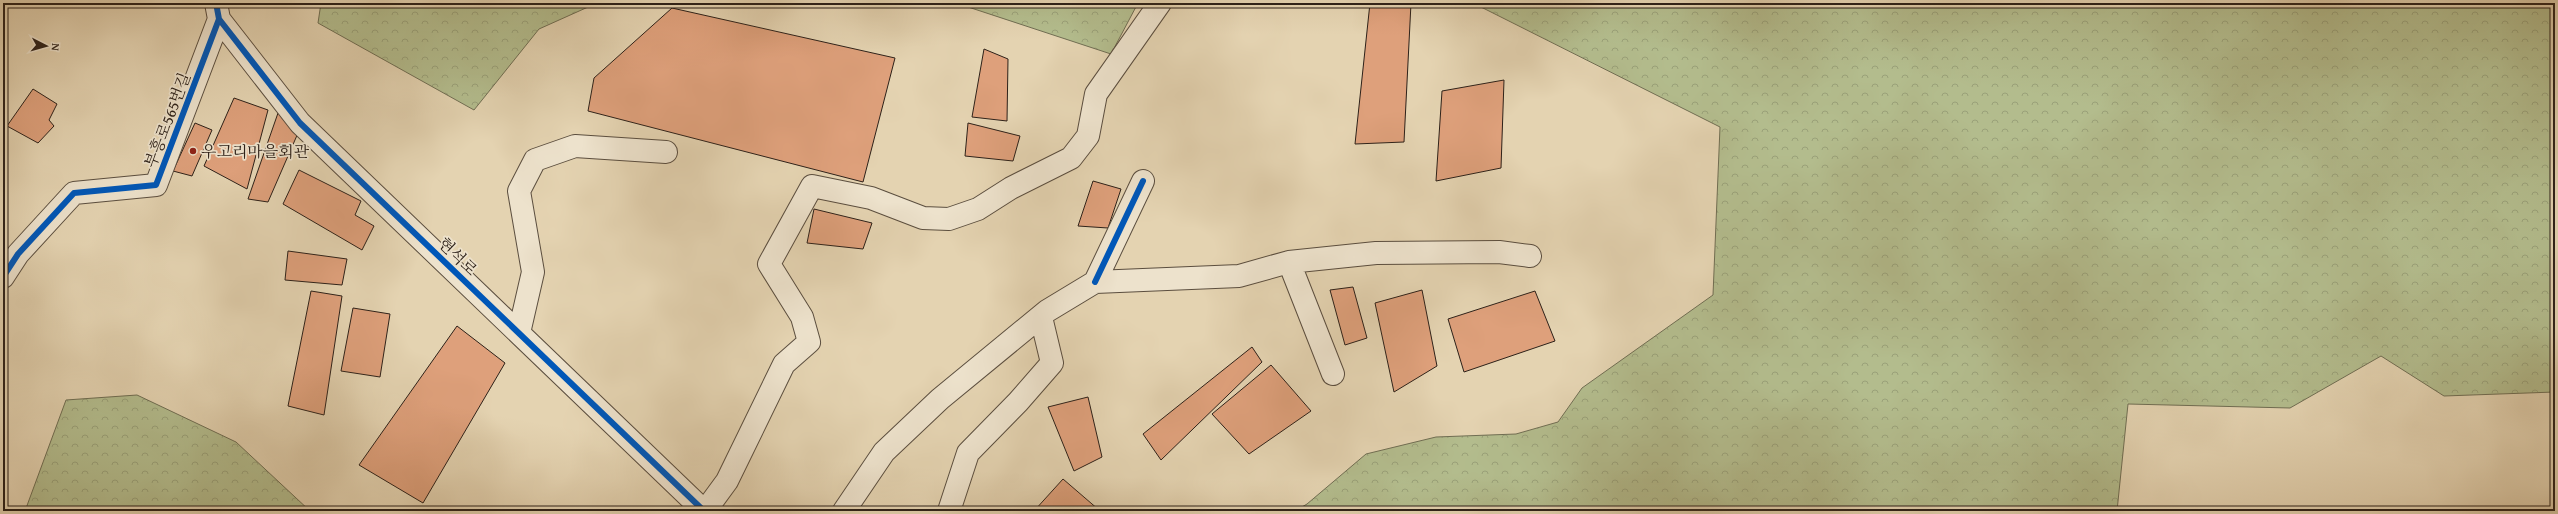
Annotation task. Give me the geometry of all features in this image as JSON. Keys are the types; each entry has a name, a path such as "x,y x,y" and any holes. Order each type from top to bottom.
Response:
{"street":[{"path":"704,511 727,481 784,364 809,342 802,317 769,264 812,186 871,198 922,218 949,219 978,209 1011,188 1071,158 1088,136 1096,94 1160,3"},
{"name":"현석로","path":"217,11 300,123 704,511"},
{"name":"부흥로565번길","path":"3,277 18,254 74,192 156,185 217,11"},
{"path":"519,333 533,272 519,191 534,160 575,146 666,152"},
{"path":"1095,282 1143,181"},
{"path":"844,511 884,452 940,399 1041,317 1095,282 1239,276 1289,262 1376,253 1499,252 1530,256"},
{"path":"1289,262 1333,374"},
{"path":"949,511 968,453 1018,402 1052,363 1041,317"}],"green space":[{"path":"321,3 597,3 539,29 474,110 318,23"},
{"path":"956,3 1138,3 1111,54"},
{"path":"1473,3 2555,3 2555,392 2444,396 2381,356 2290,408 2128,404 2117,511 1295,511 1307,504 1366,454 1436,437 1516,434 1558,422 1582,388 1713,295 1720,127"},
{"path":"137,395 236,442 310,511 25,511 66,400"}],"building":[{"path":"1370,3 1411,3 1404,142 1355,144"},
{"path":"672,8 895,58 863,182 588,111 594,78"},
{"path":"984,49 1008,59 1007,121 972,117"},
{"path":"1504,80 1501,168 1436,181 1442,91"},
{"path":"33,89 57,104 49,120 54,126 38,143 7,126"},
{"path":"234,98 268,110 247,189 204,166"},
{"path":"278,113 298,133 268,202 248,199"},
{"name":"우고리마을회관","path":"195,123 212,130 192,176 173,171"},
{"path":"968,123 1020,136 1013,161 965,156"},
{"path":"299,170 361,201 355,215 374,226 362,250 283,204"},
{"path":"1093,181 1121,189 1108,228 1078,226"},
{"path":"814,209 872,223 863,249 807,243"},
{"path":"288,251 347,259 342,285 285,280"},
{"path":"1353,287 1367,338 1345,345 1330,290"},
{"path":"1422,290 1437,366 1394,392 1375,303"},
{"path":"311,291 342,296 324,415 288,406"},
{"path":"1535,291 1555,341 1464,372 1448,319"},
{"path":"353,308 390,314 380,377 341,371"},
{"path":"457,326 505,363 423,503 359,465"},
{"path":"1252,347 1262,362 1161,460 1143,434"},
{"path":"1271,365 1311,411 1249,454 1212,414"},
{"path":"1088,397 1102,457 1074,471 1048,407"},
{"path":"1063,479 1099,510 1034,511"}],"cycle path":[{"path":"216,3 219,19 300,123 704,511"},
{"path":"3,277 18,254 74,193 156,185 219,19"},
{"path":"1095,282 1143,181"}],"place":[{"name":"우고리마을회관","path":"193,151"}]}
